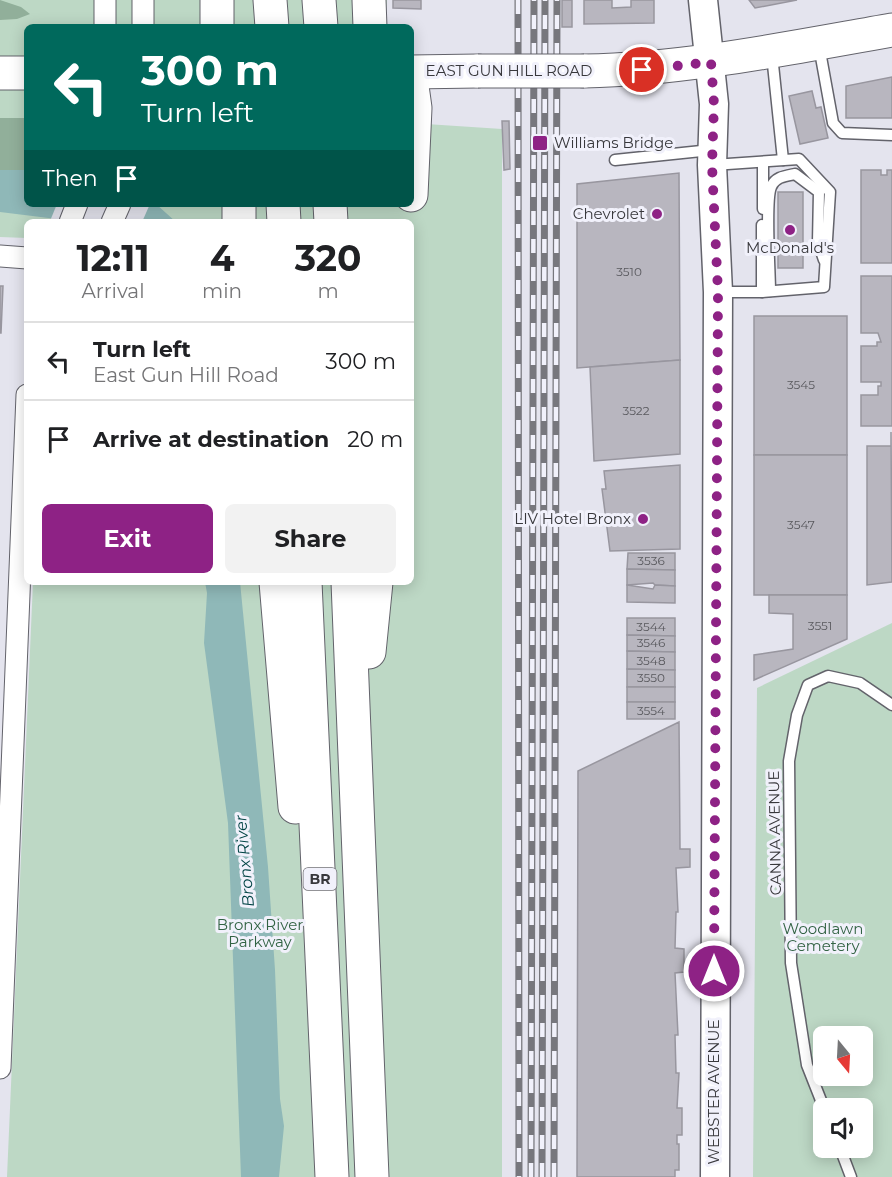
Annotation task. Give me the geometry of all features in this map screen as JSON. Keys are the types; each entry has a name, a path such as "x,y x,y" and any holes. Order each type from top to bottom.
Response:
{"main road":[{"path":"217,0 217,24"},
{"path":"270,0 272,24"},
{"path":"319,0 321,24"},
{"path":"369,0 370,24"},
{"name":"WEBSTER AVENUE","path":"703,0 714,104 712,157 718,292 715,1177"},
{"name":"EAST GUN HILL ROAD","path":"414,72 642,70 711,62 892,30"},
{"path":"0,73 24,73"},
{"path":"414,101 414,130"},
{"path":"276,585 296,828 303,867 322,929"},
{"name":"BR","path":"305,585 332,1177"},
{"path":"348,585 372,1177"},
{"path":"359,830 376,585"}],"street":[{"path":"105,0 105,24"},
{"path":"143,0 143,24"},
{"path":"0,256 24,258"},
{"path":"0,1068 6,794 24,452"}],"lane":[{"path":"819,43 833,123 842,133 892,135"},
{"path":"772,52 783,160"},
{"path":"615,160 712,157 763,162 799,159 830,192 824,287 766,292 718,292"},
{"path":"763,162 766,292"},
{"path":"766,292 771,187 779,177 795,174 819,192 818,242 826,266"},
{"name":"CANNA AVENUE","path":"820,1098 807,1065 791,963 789,761 797,715 808,685 828,676 860,683 892,705"},
{"path":"844,1158 851,1177"}],"green space":[{"name":"Bronx River Parkway","path":"0,0 387,0 385,24 24,24 24,207 414,207 414,123 502,129 502,1177 7,1177 33,585 414,585 414,219 24,219 24,238 0,237"},
{"name":"Woodlawn Cemetery","path":"892,623 892,1177 753,1177 757,688"}],"shaded area":[{"path":"0,0 21,7 30,14 17,19 0,20"},
{"path":"0,118 24,118 24,170 0,170"}],"water":[{"path":"0,170 24,170 24,207 159,207 173,219 57,219 0,212"},
{"name":"Bronx River","path":"206,585 240,585 268,867 275,970 280,1099 284,1126 279,1177 241,1177 228,823 204,643"}],"pier":[{"path":"56,207 149,207 143,219 51,219"}],"building":[{"path":"393,0 421,0 421,9 393,8"},
{"path":"562,0 572,0 572,27 562,27"},
{"path":"584,0 612,0 612,8 631,7 631,0 654,0 654,23 584,24"},
{"path":"749,0 797,0 755,8"},
{"path":"892,77 892,118 846,118 846,86"},
{"path":"812,91 816,108 821,107 828,138 800,144 789,96"},
{"path":"502,121 509,121 510,169 504,170"},
{"path":"861,170 881,170 881,175 887,175 887,170 892,170 892,263 861,263"},
{"path":"679,173 680,360 577,368 577,184"},
{"name":"McDonald's","path":"778,192 803,192 803,268 778,268"},
{"path":"861,276 892,276 892,426 861,426 861,395 878,395 878,386 881,386 881,382 861,382 861,346 877,346 877,342 881,342 878,333 861,333"},
{"path":"0,286 3,286 1,333 0,333"},
{"path":"754,316 847,316 847,455 754,455"},
{"path":"680,360 680,454 594,461 590,367"},
{"path":"891,432 892,582 867,585 867,446 891,446"},
{"path":"754,455 847,455 847,595 754,595"},
{"name":"LIV Hotel Bronx","path":"680,465 680,549 610,551 602,489 606,489 604,471"},
{"path":"628,553 675,553 675,570 627,569"},
{"path":"627,569 675,570 675,586 653,583 627,585"},
{"path":"627,585 653,589 655,585 675,586 675,603 627,602"},
{"path":"769,595 847,595 847,639 754,680 754,655 793,649 793,614 769,613"},
{"path":"627,618 675,618 675,636 627,635"},
{"path":"627,635 675,636 675,652 627,651"},
{"path":"627,651 675,652 675,670 627,669"},
{"path":"627,669 675,670 675,687 627,687"},
{"path":"627,687 675,687 675,702 627,702"},
{"path":"627,702 675,702 675,719 627,719"},
{"path":"679,722 680,849 690,849 690,867 676,868 678,912 676,912 675,948 684,949 684,972 675,973 678,1035 675,1035 676,1073 679,1073 677,1108 682,1108 682,1135 677,1135 679,1170 675,1170 675,1177 577,1177 578,771"}],"railway":[{"path":"518,0 519,1177"},
{"path":"531,1177 534,0"},
{"path":"542,1177 545,0"},
{"path":"554,1177 557,0"}],"place":[{"name":"Williams Bridge","path":"540,143"},
{"name":"Chevrolet","path":"657,214"},
{"name":"McDonald's","path":"790,230"},
{"name":"LIV Hotel Bronx","path":"643,519"}],"route":[{"path":"642,70 711,62 714,104 712,165 718,292 714,971"}]}
